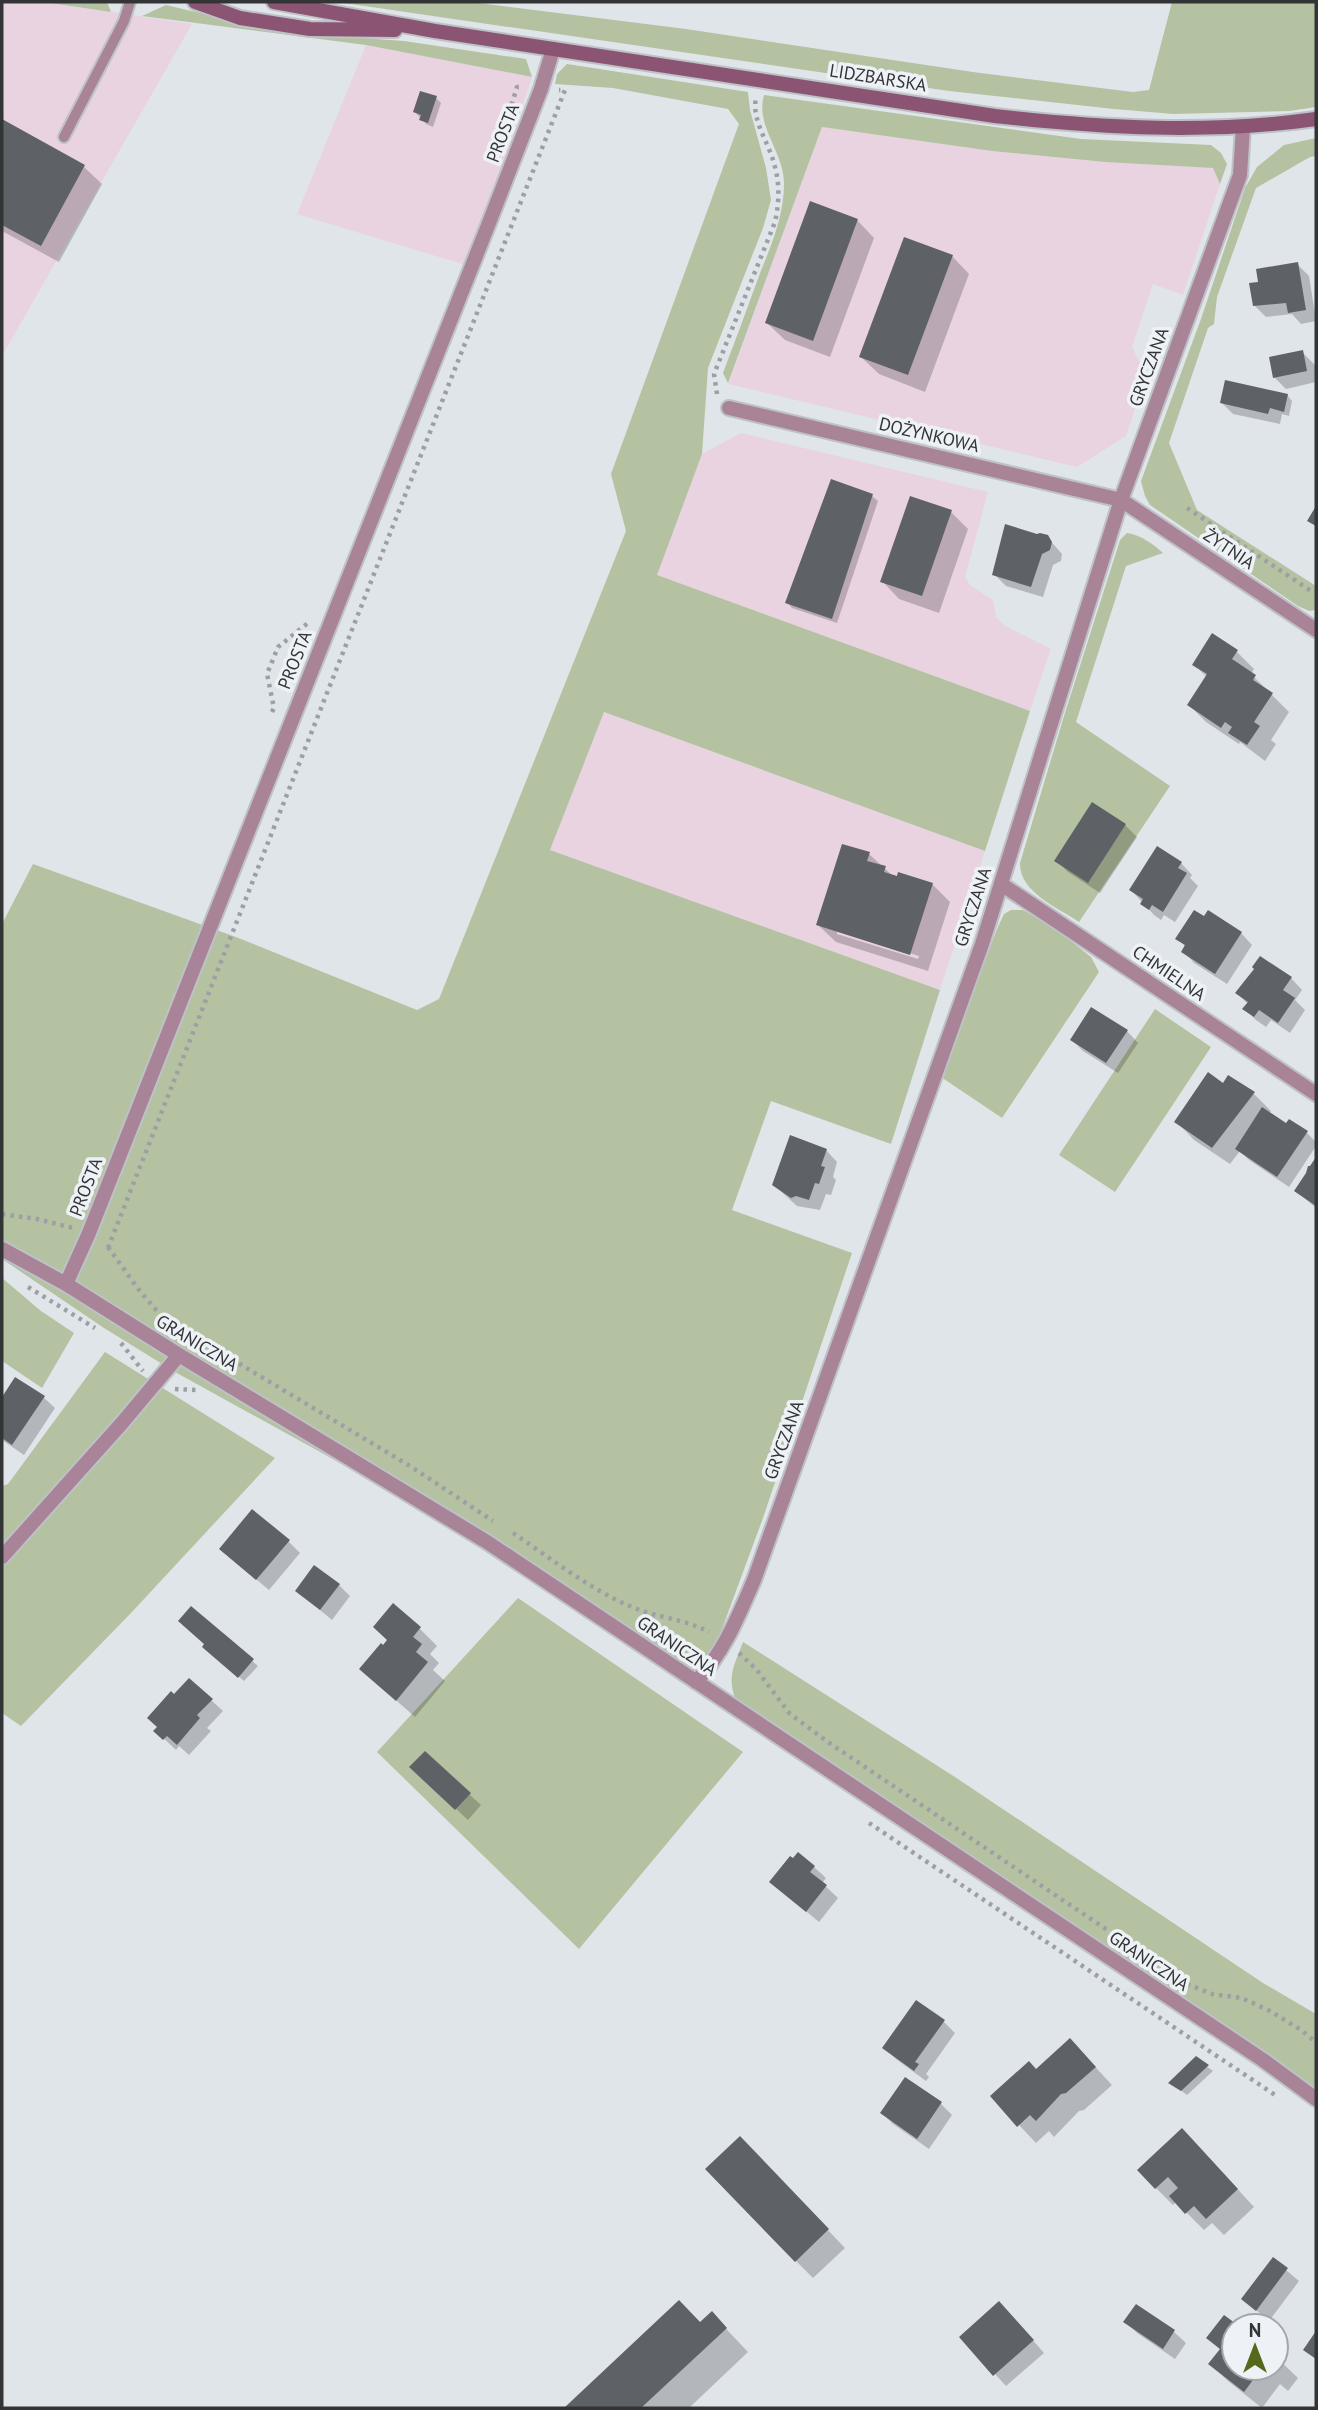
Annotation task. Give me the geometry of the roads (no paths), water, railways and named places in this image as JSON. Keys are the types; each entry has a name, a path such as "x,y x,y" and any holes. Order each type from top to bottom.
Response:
{"main road":[{"name":"LIDZBARSKA","path":"195,2 240,18 310,29 435,31"},
{"name":"LIDZBARSKA","path":"274,2 435,31 982,114 1061,123 1105,127 1243,127 1316,119"}],"street":[{"name":"PROSTA","path":"66,1284 89,1233 541,89 553,49"},
{"name":"GRYCZANA","path":"696,1682 727,1642 754,1580 982,944 1121,500 1240,175 1243,127"},
{"name":"DOŻYNKOWA","path":"729,408 1121,500"},
{"name":"ŻYTNIA","path":"1121,500 1316,630"},
{"name":"CHMIELNA","path":"1001,884 1316,1094"},
{"name":"GRANICZNA","path":"2,1249 66,1284 488,1542 1263,2060 1316,2099"},
{"path":"2,1557 179,1355"}],"lane":[{"path":"64,137 124,21 130,2"}]}
